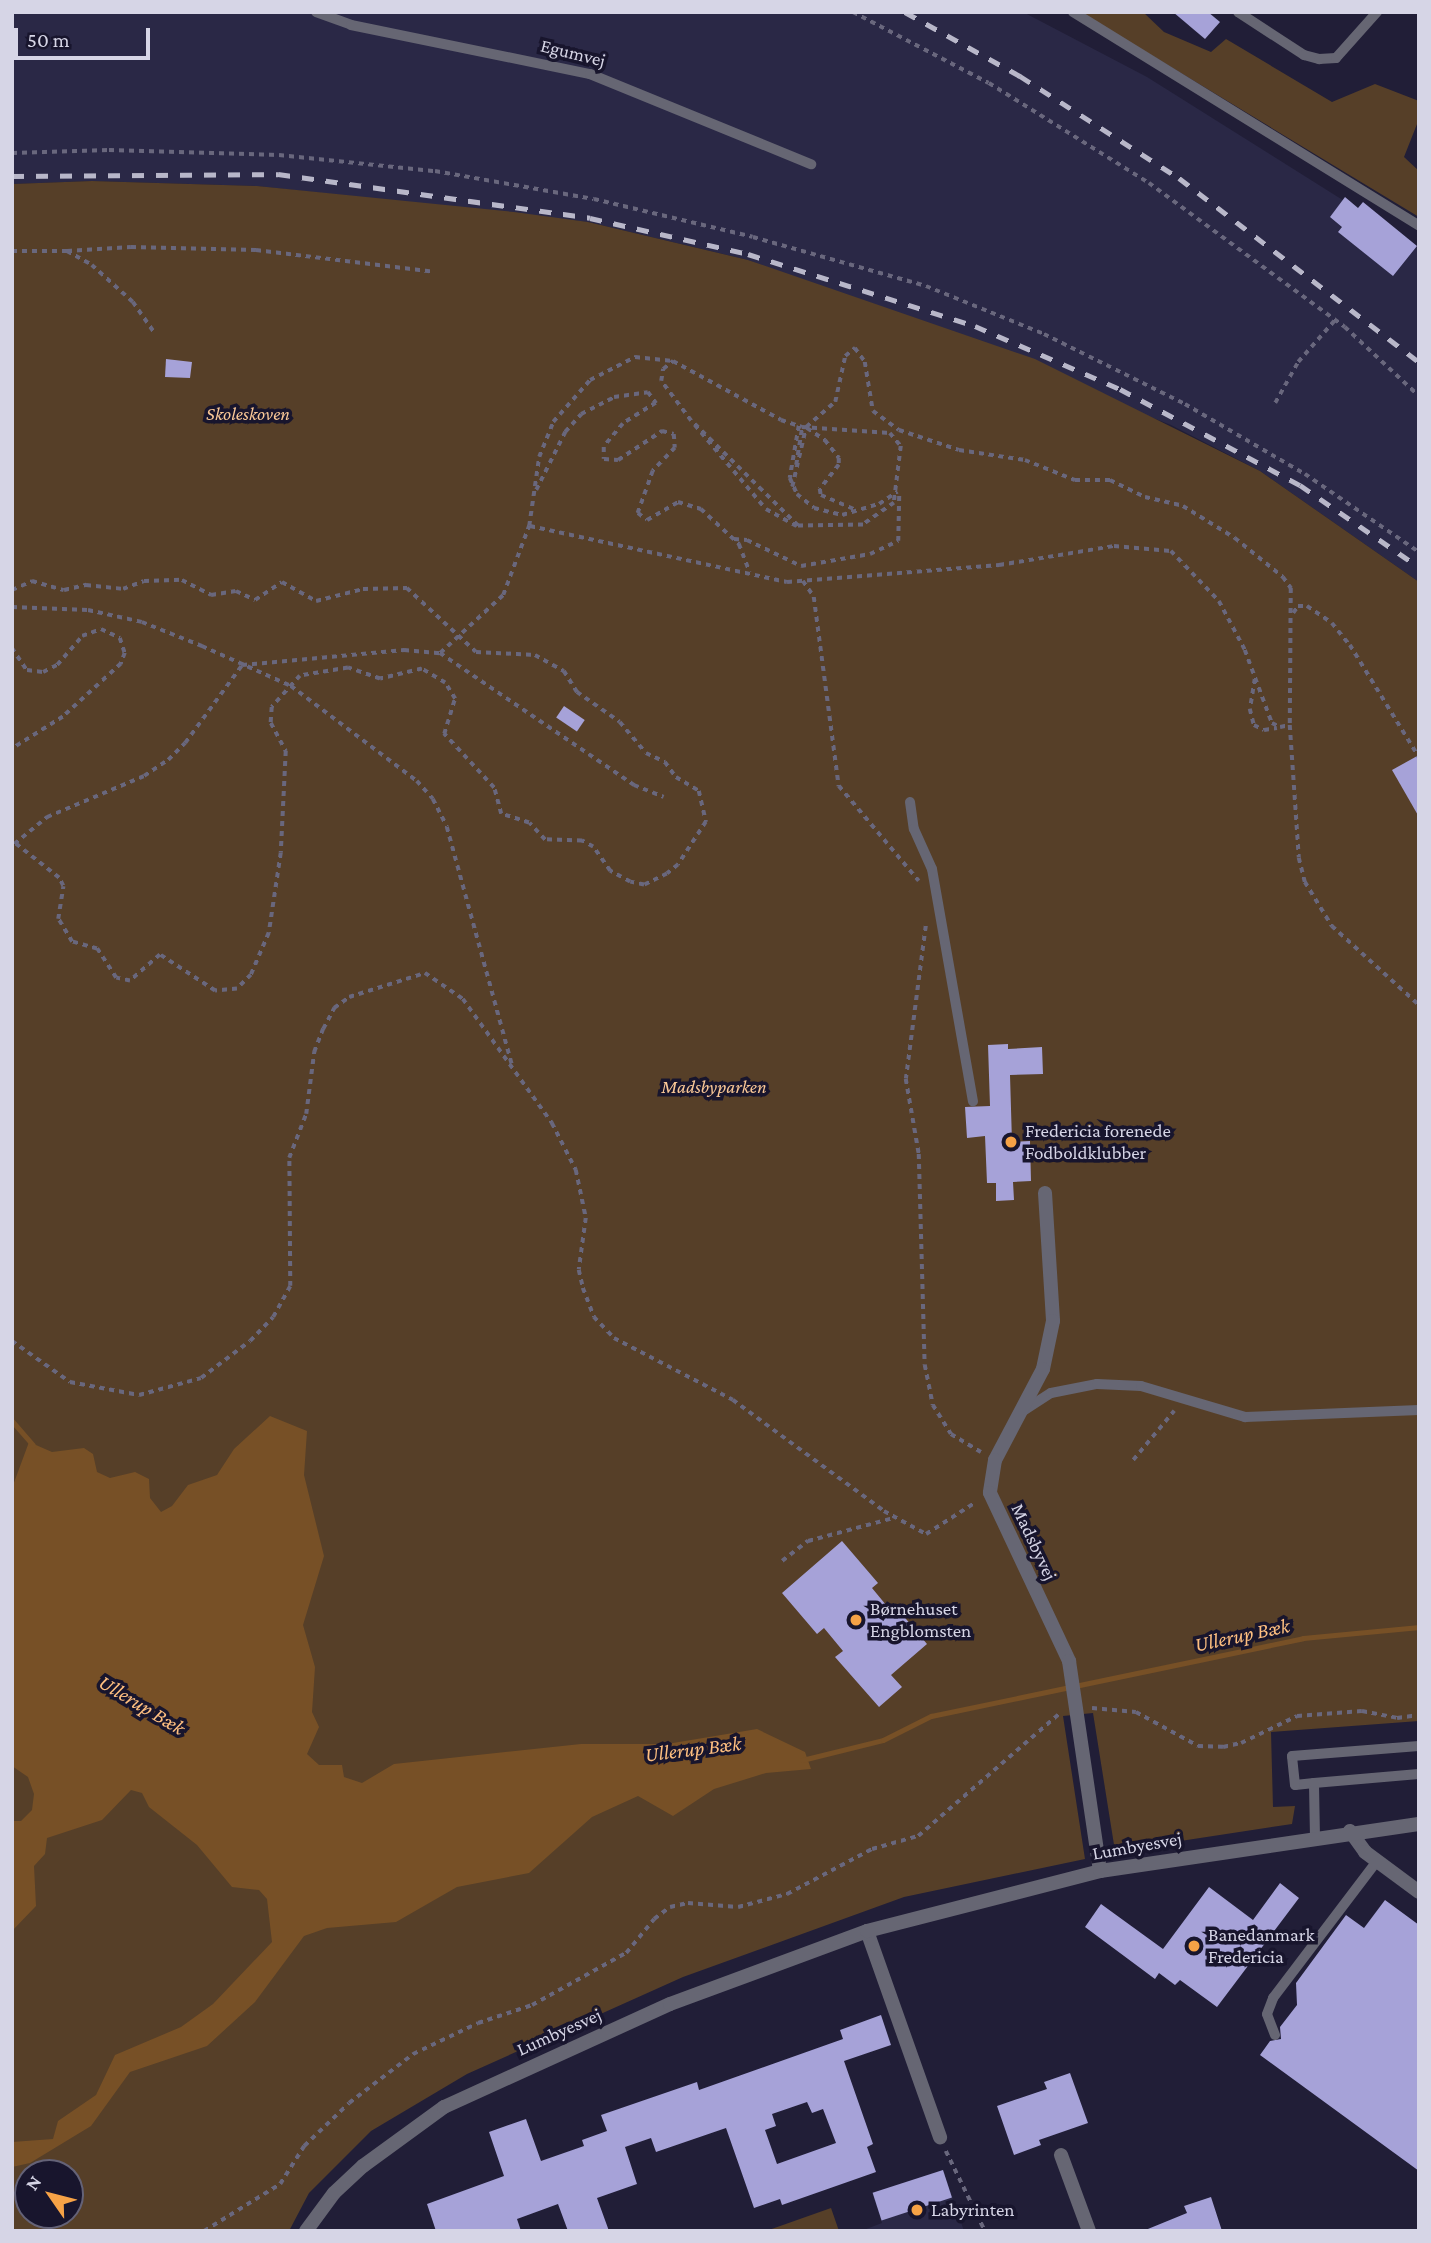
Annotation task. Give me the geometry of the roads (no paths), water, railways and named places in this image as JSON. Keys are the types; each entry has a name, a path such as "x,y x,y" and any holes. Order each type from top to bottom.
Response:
{"street":[{"name":"Madsbyvej","path":"1045,1193 1053,1321 1043,1369 995,1460 990,1493 1069,1661 1100,1871"},
{"name":"Lumbyesvej","path":"306,2231 334,2193 363,2166 443,2107 670,2004 867,1931 1100,1871 1350,1831 1419,1824"},
{"path":"1350,1831 1377,1861 1419,1892"},
{"path":"867,1931 940,2137"},
{"path":"1061,2155 1090,2231"}],"lane":[{"name":"Egumvej","path":"316,12 351,25 590,74 811,164"},
{"path":"1073,12 1419,226"},
{"path":"1238,12 1304,55 1319,59 1336,58 1377,12"},
{"path":"910,802 915,829 932,869 973,1101"},
{"path":"1023,1410 1051,1394 1097,1384 1141,1386 1182,1401 1245,1417 1419,1410"},
{"path":"1419,1746 1292,1756 1295,1786 1419,1773"},
{"path":"1314,1783 1315,1837"},
{"path":"1275,2035 1267,2014 1273,1998 1377,1861"}],"water":[{"path":"270,1416 307,1431 304,1475 324,1556 303,1625 315,1667 312,1712 319,1727 307,1754 319,1765 342,1765 344,1777 362,1783 394,1764 581,1744 667,1744 757,1729 805,1752 811,1769 766,1773 714,1789 673,1816 638,1796 592,1817 529,1873 457,1887 396,1922 327,1928 304,1936 255,2002 207,2046 130,2072 91,2126 37,2159 14,2159 12,2167 12,2142 53,2139 58,2121 96,2095 115,2055 181,2027 213,2004 272,1942 267,1899 259,1890 232,1887 197,1845 149,1807 142,1793 131,1790 102,1820 47,1838 45,1854 34,1866 36,1906 12,1931 12,1821 21,1821 32,1810 34,1794 28,1777 12,1766 12,1488 29,1442 52,1452 84,1448 93,1454 97,1472 110,1478 135,1472 149,1479 150,1498 161,1512 172,1506 188,1485 217,1475 234,1449"}],"waterway":[{"path":"12,1421 33,1445"},
{"name":"Ullerup Bæk","path":"802,1760 883,1740 931,1716 1303,1638 1419,1627"}],"railway":[{"path":"905,12 1020,76 1179,178 1419,362"},
{"path":"12,176 278,174 590,218 748,254 975,326 1120,389 1300,485 1419,567"}],"place":[{"name":"Fredericia forenede Fodboldklubber","path":"1011,1142"},
{"name":"Børnehuset Engblomsten","path":"856,1620"},
{"name":"Banedanmark Fredericia","path":"1194,1946"},
{"name":"Labyrinten","path":"917,2210"}],"park label":[{"name":"Skoleskoven","path":"248,414"},
{"name":"Madsbyparken","path":"714,1087"}]}
